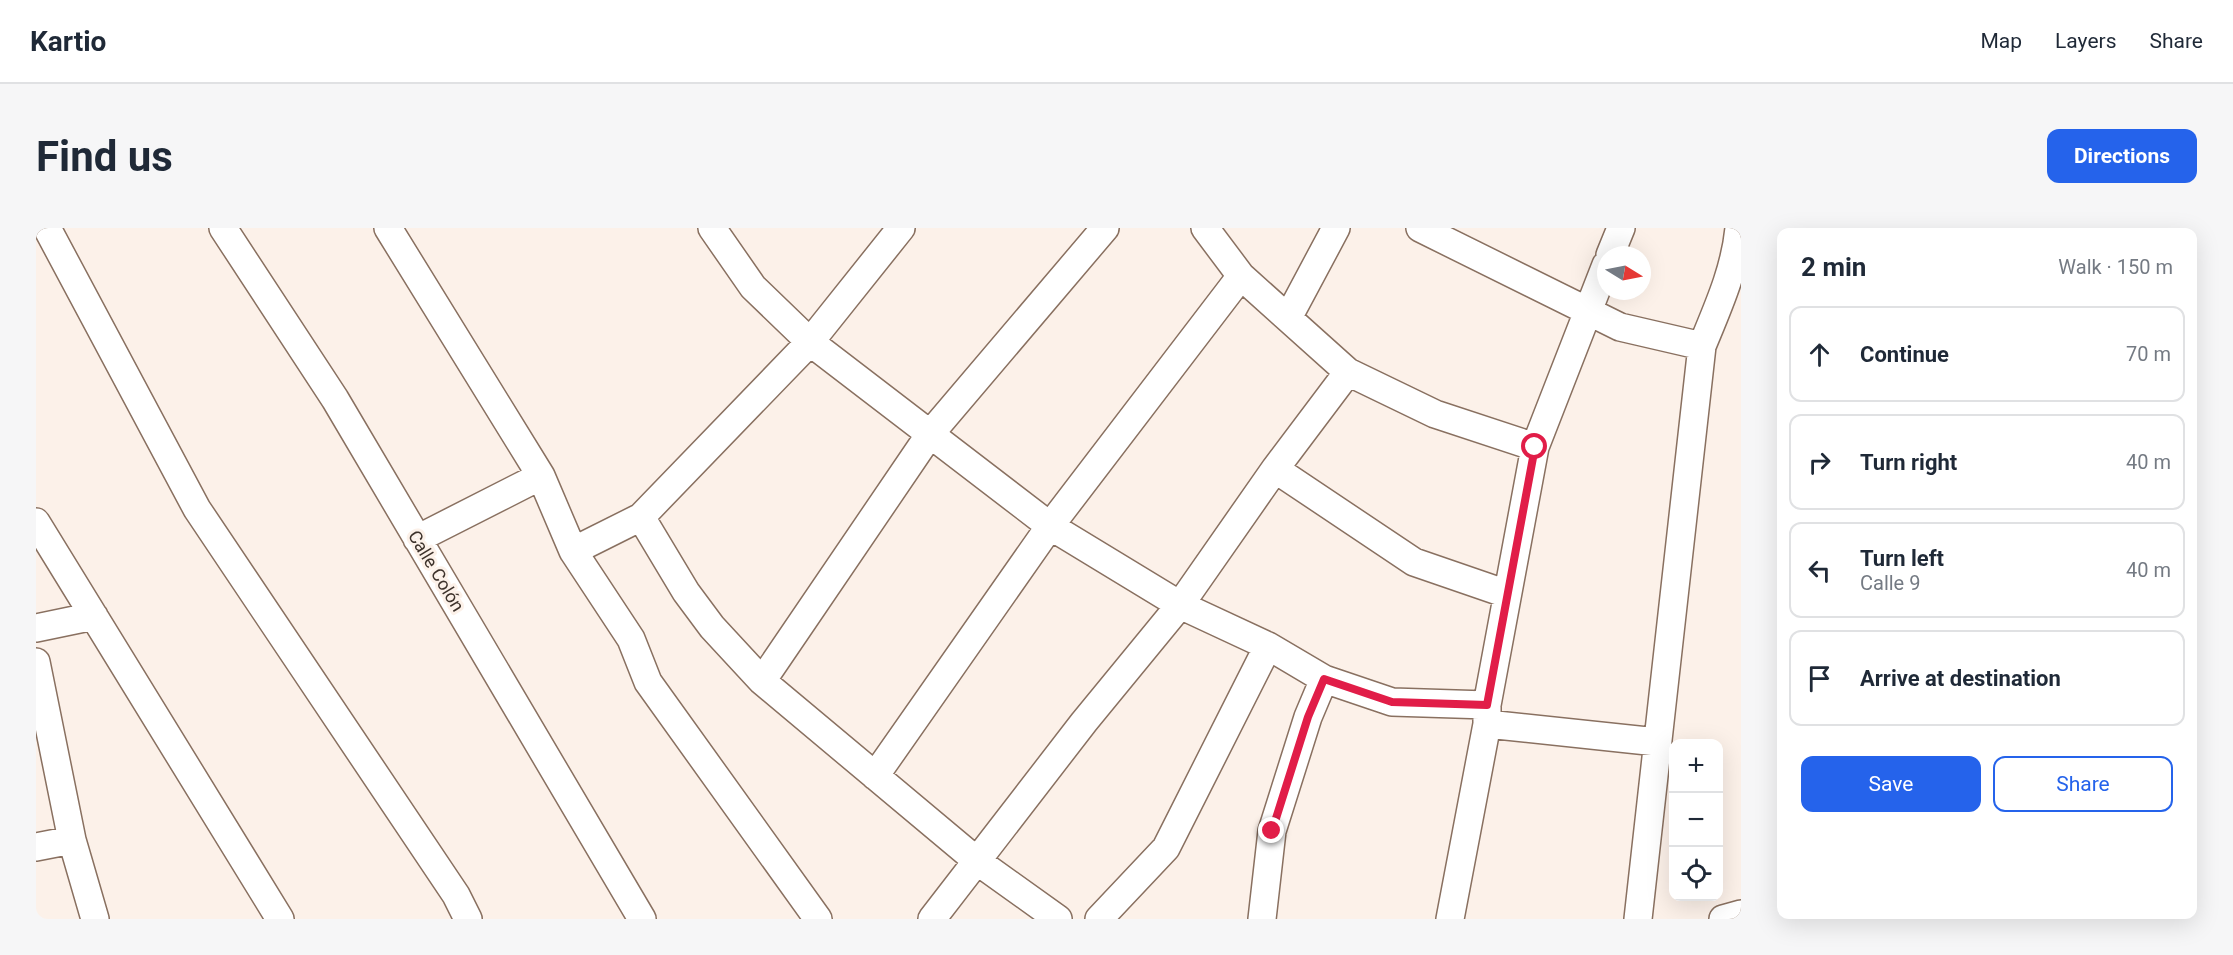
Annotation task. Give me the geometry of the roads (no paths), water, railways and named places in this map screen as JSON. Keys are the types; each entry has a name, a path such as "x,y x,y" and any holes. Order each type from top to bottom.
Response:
{"street":[{"path":"47,228 197,509 456,895 468,919"},
{"name":"Calle Colón","path":"223,228 335,399 642,919"},
{"path":"388,228 541,476 573,551 631,639 648,682 818,919"},
{"path":"712,228 753,287 810,342 1050,526 1180,605 1268,646 1324,679 1392,702 1657,742"},
{"path":"573,551 641,517 810,342 901,228"},
{"path":"762,681 930,434 1105,228"},
{"path":"1205,228 1241,276 1348,372 1435,414 1535,447"},
{"path":"1288,318 1336,228"},
{"path":"1420,228 1620,327 1702,346"},
{"path":"1614,246 1621,228"},
{"path":"1638,919 1702,346 1726,290 1737,248 1739,228"},
{"path":"875,776 1050,526 1241,276"},
{"path":"1450,919 1535,447 1597,288"},
{"path":"932,919 1084,722 1180,605 1275,469 1348,372"},
{"path":"1275,469 1414,562 1508,594"},
{"path":"417,539 541,476"},
{"path":"641,517 686,592 712,627 762,681 977,861 1058,919"},
{"path":"36,522 279,919"},
{"path":"36,628 94,616"},
{"path":"1099,919 1166,848 1268,646"},
{"path":"36,662 72,840 95,919"},
{"path":"1262,919 1272,831 1308,717 1324,679"},
{"path":"36,847 72,840"},
{"path":"1723,919 1741,914"}]}
